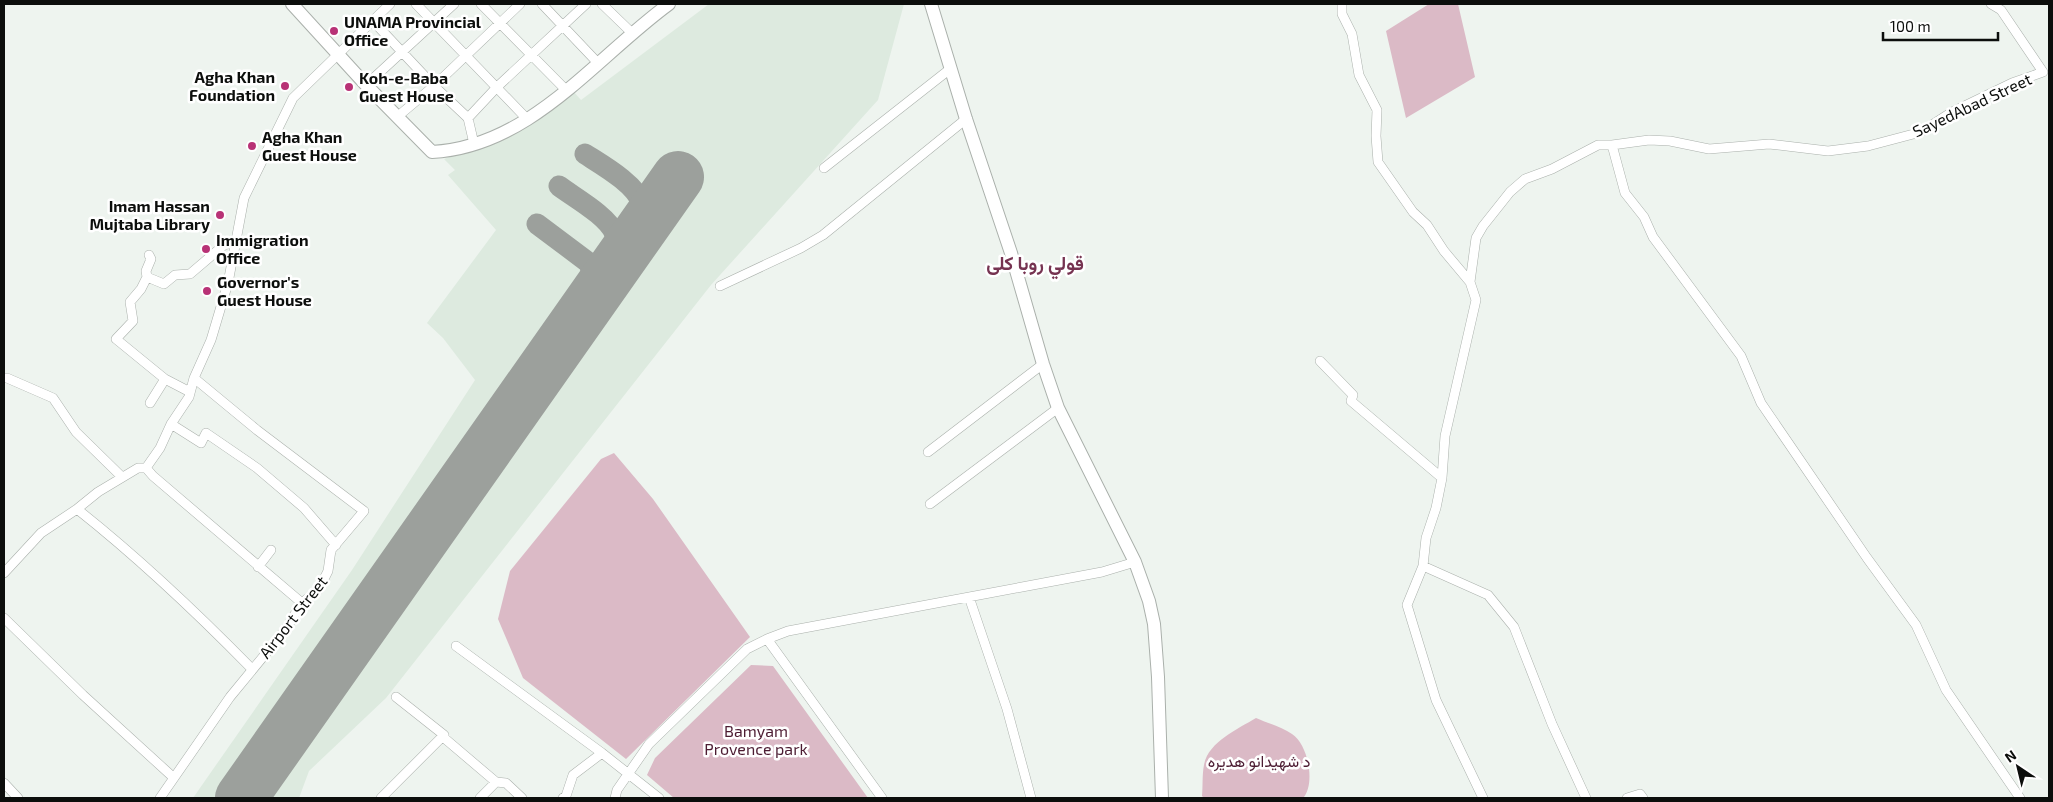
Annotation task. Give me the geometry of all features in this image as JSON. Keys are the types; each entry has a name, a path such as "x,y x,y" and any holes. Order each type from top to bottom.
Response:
{"street":[{"path":"292,4 366,85 432,152 474,144 528,120 567,91 631,32 667,4"},
{"path":"146,468 160,448 171,424 190,392 194,378 211,340 228,283 244,198 293,98 390,4"},
{"path":"416,4 528,120"},
{"path":"366,85 454,4"},
{"path":"481,4 567,91"},
{"path":"398,117 434,86 520,4"},
{"path":"542,4 598,62"},
{"path":"468,118 586,4"},
{"path":"602,4 631,32"},
{"path":"931,4 966,120 1011,253 1043,364 1058,408 1135,562 1149,601 1154,624 1158,677 1162,798"},
{"path":"1342,4 1342,14 1352,34 1359,75 1377,110 1378,162 1413,212 1427,225 1444,251 1470,282 1476,300 1467,332 1445,436 1442,478 1436,508 1426,538 1423,566 1407,605 1436,700 1483,798"},
{"name":"SayedAbad Street","path":"1470,282 1476,238 1510,192 1525,179 1552,169 1598,145 1612,146 1649,140 1670,141 1709,149 1769,144 1828,151 1868,146 1921,132 1952,112 2012,83 2046,71 2001,10 1991,4"},
{"path":"372,20 434,86 468,118 474,144"},
{"path":"824,168 950,68"},
{"path":"720,286 801,248 823,235 966,120"},
{"path":"1612,146 1625,193 1644,217 1653,237 1741,356 1761,403 1867,558 1916,625 1946,690 2020,798"},
{"path":"147,277 164,284 175,275 190,274 224,245 235,242"},
{"path":"149,255 151,259 146,271 147,277 141,289 130,302 133,321 116,339 165,379 190,392"},
{"path":"1320,361 1353,395 1351,401 1442,478"},
{"path":"928,452 1043,364"},
{"path":"4,378 53,398 76,432 122,477"},
{"name":"Airport Street","path":"160,798 230,697 285,630 302,602 319,589 328,571 331,550 364,511 257,430 194,378"},
{"path":"150,403 165,379"},
{"path":"930,504 1058,408"},
{"path":"171,424 200,443 206,433 256,468 304,508 336,545"},
{"path":"4,573 41,533 122,477 138,468 146,468 258,567 302,602"},
{"path":"77,509 169,588 252,669"},
{"path":"258,567 271,550"},
{"path":"615,798 617,790 649,744 747,649 767,639 788,631 1102,572 1135,562"},
{"path":"1423,566 1488,595 1514,627 1552,724 1586,798"},
{"path":"969,598 1007,709 1031,798"},
{"path":"4,618 174,778"},
{"path":"767,639 882,798"},
{"path":"456,646 602,753 659,798"},
{"path":"396,696 444,735 443,737 496,782 506,783 522,798"},
{"path":"381,798 444,735"},
{"path":"563,798 566,796 573,776 602,753"},
{"path":"480,798 496,782"},
{"path":"4,783 18,798"},
{"path":"1627,798 1640,794 1643,798"}],"shaded area":[{"path":"709,4 904,4 878,100 711,285 386,698 309,771 299,798 193,798 352,570 475,380 443,338 427,323 496,230 448,175 455,170 444,159 487,142 573,91 581,100"}],"green space":[{"path":"1429,4 1458,4 1475,77 1406,118 1386,31"},
{"path":"614,453 653,499 750,637 626,759 523,678 498,619 510,571 601,459"},
{"name":"Bamyam Provence park","path":"751,665 773,666 868,798 674,798 647,775 655,758"},
{"name":"د شهیدانو هدیره","path":"1256,718 1279,727 1298,739 1308,764 1309,784 1307,792 1303,798 1204,798 1202,796 1203,769 1211,750 1225,737"}],"taxiway":[{"path":"585,154 626,182 639,197 643,211 639,232"},
{"path":"559,186 598,214 611,227 617,238 618,245 616,265"},
{"path":"537,224 589,263 595,282 592,299"}],"runway":[{"path":"241,798 678,177"}],"place":[{"name":"UNAMA Provincial Office","path":"334,31"},
{"name":"Agha Khan Foundation","path":"285,86"},
{"name":"Koh-e-Baba Guest House","path":"349,87"},
{"name":"Agha Khan Guest House","path":"252,146"},
{"name":"Imam Hassan Mujtaba Library","path":"220,215"},
{"name":"Immigration Office","path":"206,249"},
{"name":"Governor's Guest House","path":"207,291"}],"district":[{"name":"قولي روبا کلی","path":"1035,263"}]}
